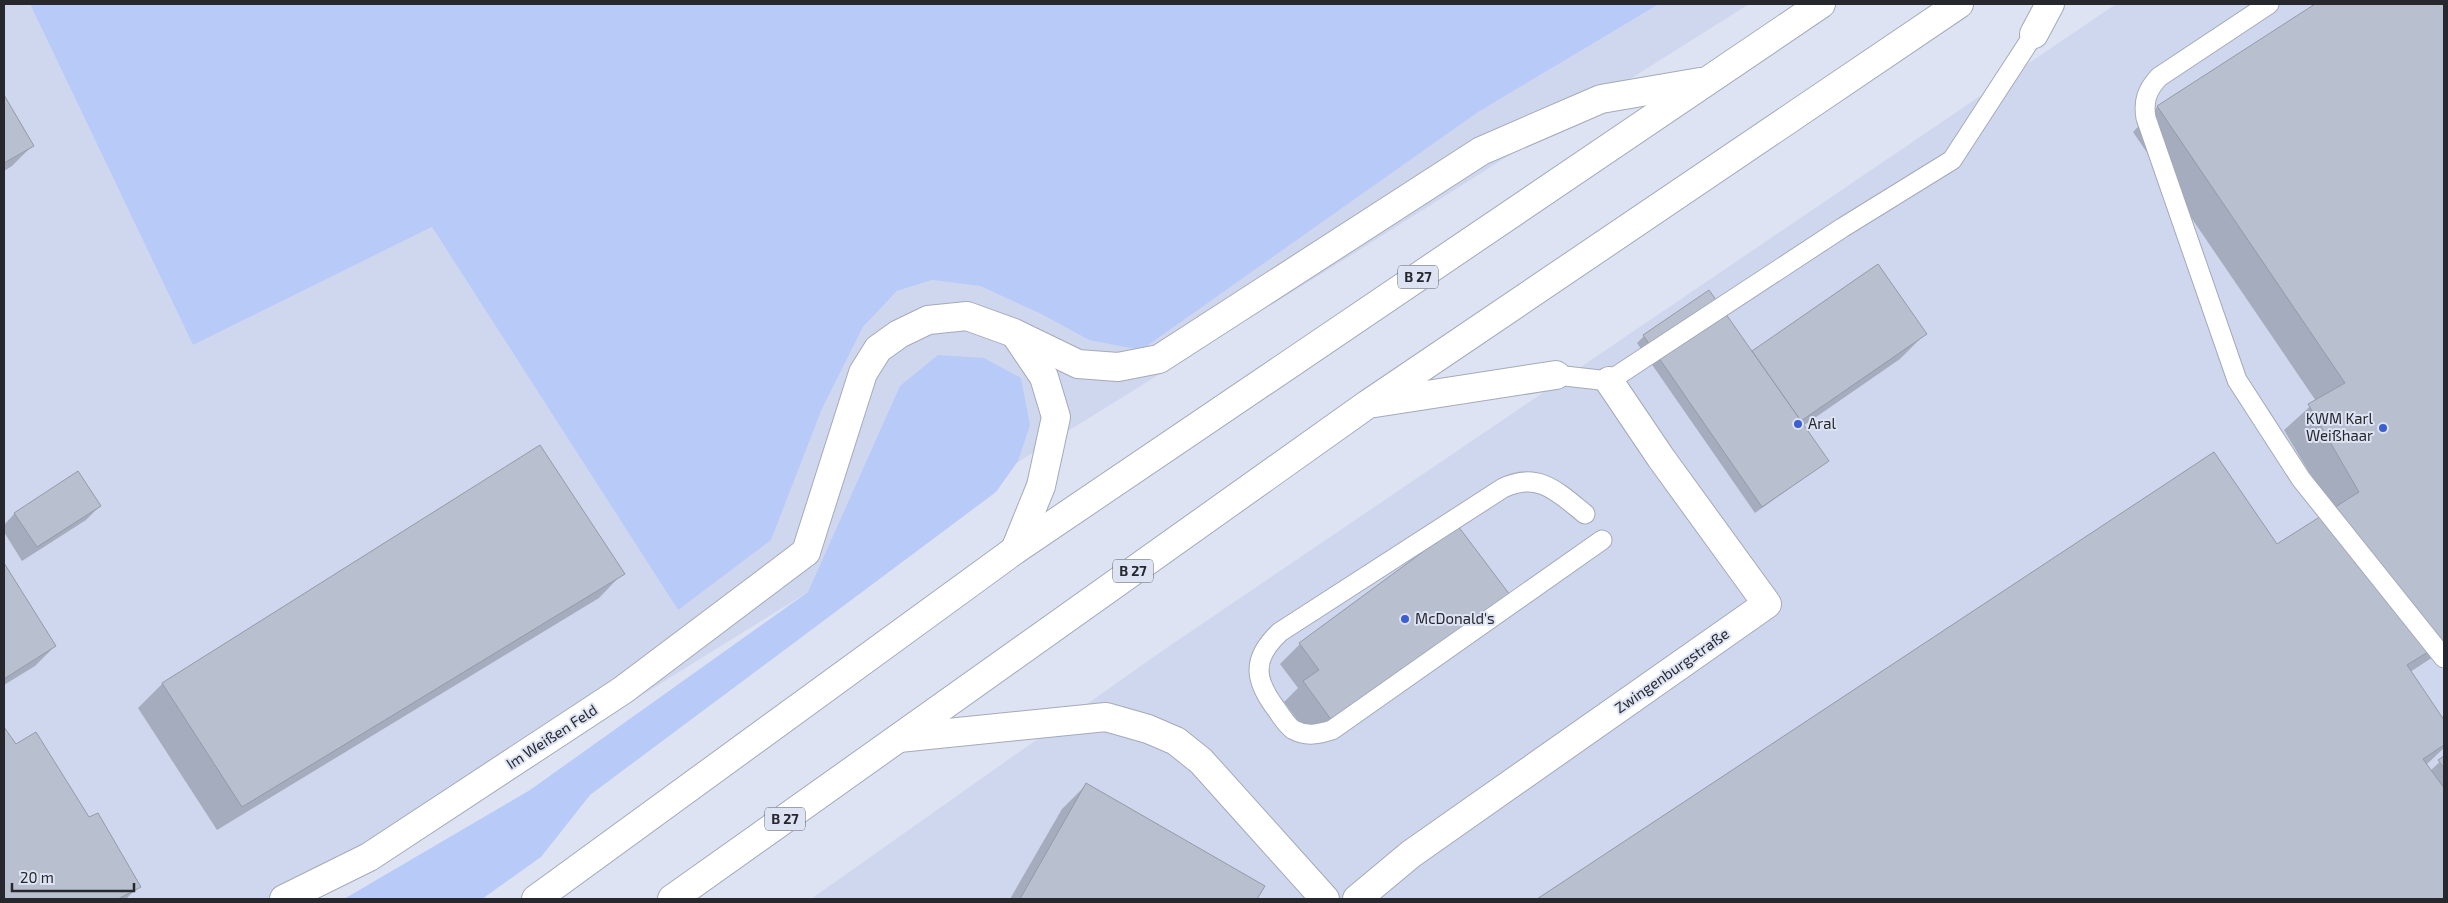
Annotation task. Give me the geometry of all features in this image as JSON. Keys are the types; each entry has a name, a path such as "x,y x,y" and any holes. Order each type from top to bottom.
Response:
{"main road":[{"name":"B 27","path":"536,899 1015,550 1821,4"},
{"name":"B 27","path":"672,899 1368,404 1959,4"},
{"path":"2034,34 2050,4"},
{"path":"1014,333 1078,364 1118,367 1159,359 1481,151 1601,99 1709,80"},
{"name":"Im Weißen Feld","path":"284,899 368,857 623,690 806,552 863,373 878,349 899,334 928,320 967,316 1014,333"},
{"path":"1014,333 1044,377 1056,417 1041,486 1015,550"},
{"path":"1368,404 1556,375"},
{"name":"Zwingenburgstraße","path":"1357,899 1411,854 1767,604 1661,458 1609,381"},
{"path":"898,738 1106,717 1148,729 1176,741 1201,761 1325,899"}],"lane":[{"path":"2269,4 2159,77 2150,87 2146,96 2144,107 2146,118 2237,380 2301,479 2444,658"},
{"path":"1556,375 1609,381 1842,228 1952,160 2034,34"},
{"path":"1585,514 1543,484 1525,481 1515,482 1502,488 1280,632 1269,643 1260,658 1258,676 1265,694 1293,730 1312,735 1332,730 1602,540"}],"shaded area":[{"path":"4,4 30,4 193,345 432,227 678,610 821,411 863,327 897,291 932,280 980,286 1041,314 1089,340 1659,4 1749,4 1342,261 313,899 4,899"},
{"path":"30,4 1659,4 1478,112 1141,350 1089,340 1041,314 980,286 932,280 897,291 863,327 821,411 771,540 678,610 432,227 193,345"},
{"path":"2116,4 2444,4 2444,899 811,899 1162,651"},
{"path":"938,355 984,358 1021,378 1030,425 1018,461 996,492 590,795 541,857 482,899 344,899 530,790 808,592 900,386"}],"building":[{"name":"KWM Karl Weißhaar","path":"2315,4 2444,4 2444,642 2407,665 2444,720 2444,745 2423,759 2444,788 2444,899 1537,899 2214,452 2277,544 2359,492 2308,404 2345,383 2157,106"},
{"path":"4,95 34,146 4,163"},
{"path":"1878,264 1927,334 1801,421 1752,351"},
{"path":"1709,290 1829,461 1762,507 1643,335"},
{"path":"540,445 625,574 242,807 162,683"},
{"path":"78,471 101,506 37,547 14,513"},
{"name":"McDonald's","path":"1458,526 1510,595 1335,725 1303,681 1319,670 1299,643"},
{"path":"4,563 56,646 4,679"},
{"path":"4,727 16,744 36,732 89,817 98,813 141,887 118,899 4,899"},
{"path":"2444,756 2444,768 2438,760"},
{"path":"1086,783 1265,886 1257,899 1020,899"}],"place":[{"name":"Aral","path":"1798,424"},
{"name":"KWM Karl Weißhaar","path":"2383,428"},
{"name":"McDonald's","path":"1405,619"}]}
